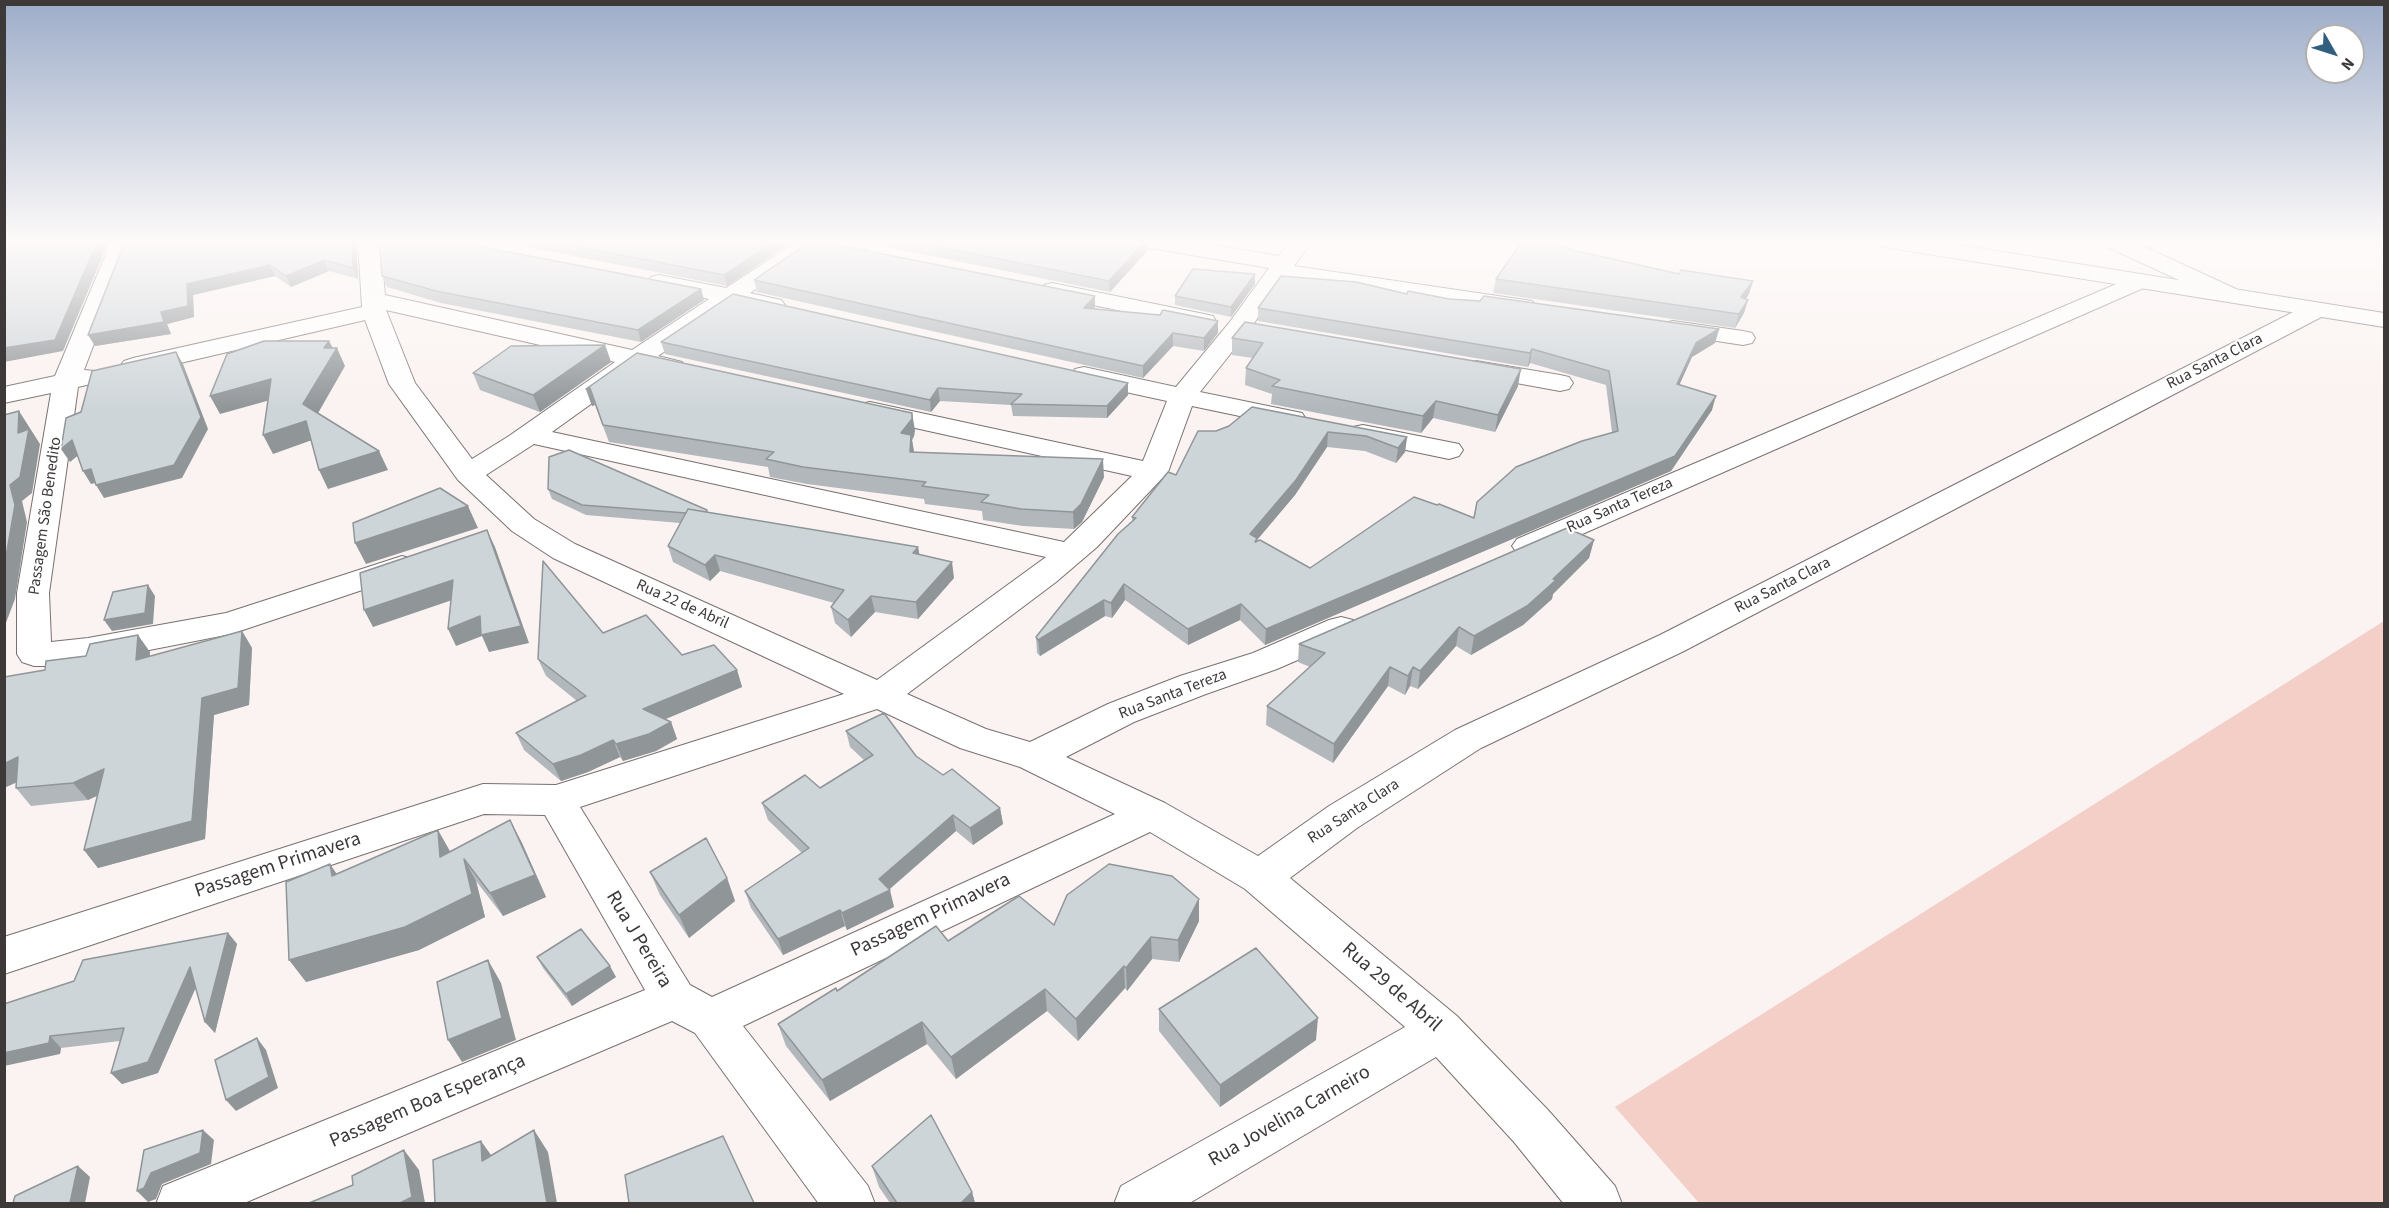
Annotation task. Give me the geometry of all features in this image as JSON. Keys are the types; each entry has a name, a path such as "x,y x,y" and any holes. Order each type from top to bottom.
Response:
{"street":[{"name":"Passagem São Benedito","path":"100,296 66,381 33,593 34,654 88,650 231,623 433,555"},
{"name":"Rua 22 de Abril","path":"373,296 374,305 402,384 468,474 523,525 564,551 973,739 1033,757 1151,814"},
{"path":"468,474 529,435 727,296"},
{"path":"735,296 798,311"},
{"path":"1083,296 1250,330"},
{"path":"843,404 1153,472 1182,397 1250,330 1267,296"},
{"path":"1460,296 1546,310"},
{"name":"Rua Santa Tereza","path":"1504,557 2105,296"},
{"path":"2241,296 2385,320"},
{"path":"4,395 374,305 693,371"},
{"name":"Rua Santa Clara","path":"1260,877 1343,817 1468,739 1672,643 2316,310"},
{"path":"1650,325 1743,338"},
{"path":"1457,366 1560,383"},
{"path":"1066,371 1310,423"},
{"path":"1345,429 1449,450"},
{"path":"529,435 1070,553"},
{"name":"Passagem Primavera","path":"4,956 483,799 556,800 881,695 1045,575 1153,472"},
{"path":"489,537 523,525"},
{"name":"Rua Santa Tereza","path":"1033,757 1121,713 1192,685 1265,661 1363,619"},
{"name":"Rua J Pereira","path":"556,800 692,1009 850,1203"},
{"name":"Rua 29 de Abril","path":"1151,814 1260,877 1441,1030 1531,1126 1597,1203"},
{"name":"Passagem Primavera","path":"692,1009 1151,814"},
{"name":"Passagem Boa Esperança","path":"181,1203 692,1009"},
{"name":"Rua Jovelina Carneiro","path":"1139,1203 1441,1030"}],"shaded area":[{"path":"2384,621 2384,1203 1699,1203 1615,1107"}],"building":[{"path":"4,296 74,296 55,340 4,348"},
{"path":"103,296 188,296 188,306 161,312 164,322 88,335"},
{"path":"464,296 690,296 638,330"},
{"path":"729,296 744,296 1128,383 1107,406 1011,404 1022,394 938,388 930,400 661,342"},
{"path":"828,296 1095,296 1084,308 1160,315 1163,310 1218,321 1204,338 1173,333 1143,366"},
{"path":"1177,296 1239,296 1231,307"},
{"path":"1266,296 1436,296 1480,301 1487,296 1719,329 1696,343 1677,384 1716,396 1675,456 1266,629 1241,604 1188,629 1124,584 1111,603 1104,600 1038,640 1036,637 1118,534 1136,518 1132,517 1168,472 1176,475 1198,431 1216,431 1229,426 1252,407 1407,437 1398,448 1366,436 1328,432 1296,480 1250,534 1257,538 1255,542 1260,540 1310,568 1414,497 1474,518 1477,502 1516,467 1582,441 1618,431 1609,371 1532,349 1530,353 1258,308"},
{"path":"1617,296 1741,296 1748,300 1739,314"},
{"path":"1245,322 1521,369 1498,415 1436,401 1423,416 1272,386 1280,380 1246,368 1263,343 1232,338"},
{"path":"264,341 329,341 324,348 337,348 303,404 379,451 319,470 306,421 263,435 271,379 210,396 227,354"},
{"path":"605,345 533,395 473,373 511,346"},
{"path":"176,352 201,417 174,465 96,485 91,469 83,471 72,440 61,449 66,418 81,412 92,371"},
{"path":"637,353 912,413 912,419 901,433 911,435 910,452 1103,459 1081,504 1073,512 1021,509 981,502 989,495 922,486 926,482 803,467 766,459 774,452 603,425 590,388 586,389"},
{"path":"19,411 18,433 29,429 20,477 10,485 15,505 4,568 4,415"},
{"path":"569,450 707,510 706,512 688,509 686,513 582,505 548,489 549,457"},
{"path":"440,488 468,506 355,543 353,523"},
{"path":"688,509 918,547 913,553 952,562 916,602 871,596 848,620 831,607 844,590 715,555 705,565 668,546"},
{"path":"1567,528 1594,540 1553,579 1556,580 1527,606 1474,636 1459,627 1420,671 1413,667 1408,676 1390,667 1334,744 1267,706 1325,653 1299,644"},
{"path":"487,530 521,626 481,635 480,616 448,629 453,580 364,610 360,573"},
{"path":"543,561 603,633 646,615 682,655 714,645 737,670 643,709 671,722 649,734 616,744 613,740 581,755 553,764 516,733 586,696 538,659"},
{"path":"148,585 145,613 104,620 113,592"},
{"path":"242,631 238,688 202,698 192,821 84,850 104,769 73,783 16,788 18,757 4,764 4,677 45,670 46,661 86,656 90,644 138,635 136,660"},
{"path":"884,713 916,756 943,775 952,769 1000,808 970,828 953,815 879,879 890,890 842,913 840,910 778,939 745,891 809,848 762,803 805,775 820,788 873,755 846,731"},
{"path":"510,820 535,875 490,893 464,859 472,894 405,927 289,960 286,882 330,864 332,876 438,830 440,857"},
{"path":"706,838 727,878 679,915 650,872"},
{"path":"1109,864 1172,876 1199,899 1178,940 1151,937 1126,968 1124,966 1076,1019 1045,989 951,1057 922,1022 822,1080 778,1024 836,988 837,991 936,926 948,941 1019,896 1054,925 1067,895"},
{"path":"581,929 610,966 566,994 537,957"},
{"path":"228,933 205,1022 190,967 148,1062 111,1073 124,1028 50,1036 49,1043 4,1053 4,1004 74,981 83,960"},
{"path":"1256,948 1318,1018 1220,1085 1159,1009"},
{"path":"488,960 502,1018 448,1040 437,982"},
{"path":"257,1038 269,1077 226,1100 215,1060"},
{"path":"931,1115 972,1192 961,1203 897,1203 872,1166"},
{"path":"203,1130 200,1153 151,1173 144,1188 137,1191 144,1150"},
{"path":"534,1130 547,1203 435,1203 433,1160 481,1141 482,1161"},
{"path":"723,1136 754,1203 629,1203 625,1175"},
{"path":"404,1150 412,1197 400,1203 309,1203 353,1185 352,1176"},
{"path":"78,1166 70,1203 13,1203 15,1196"}]}
